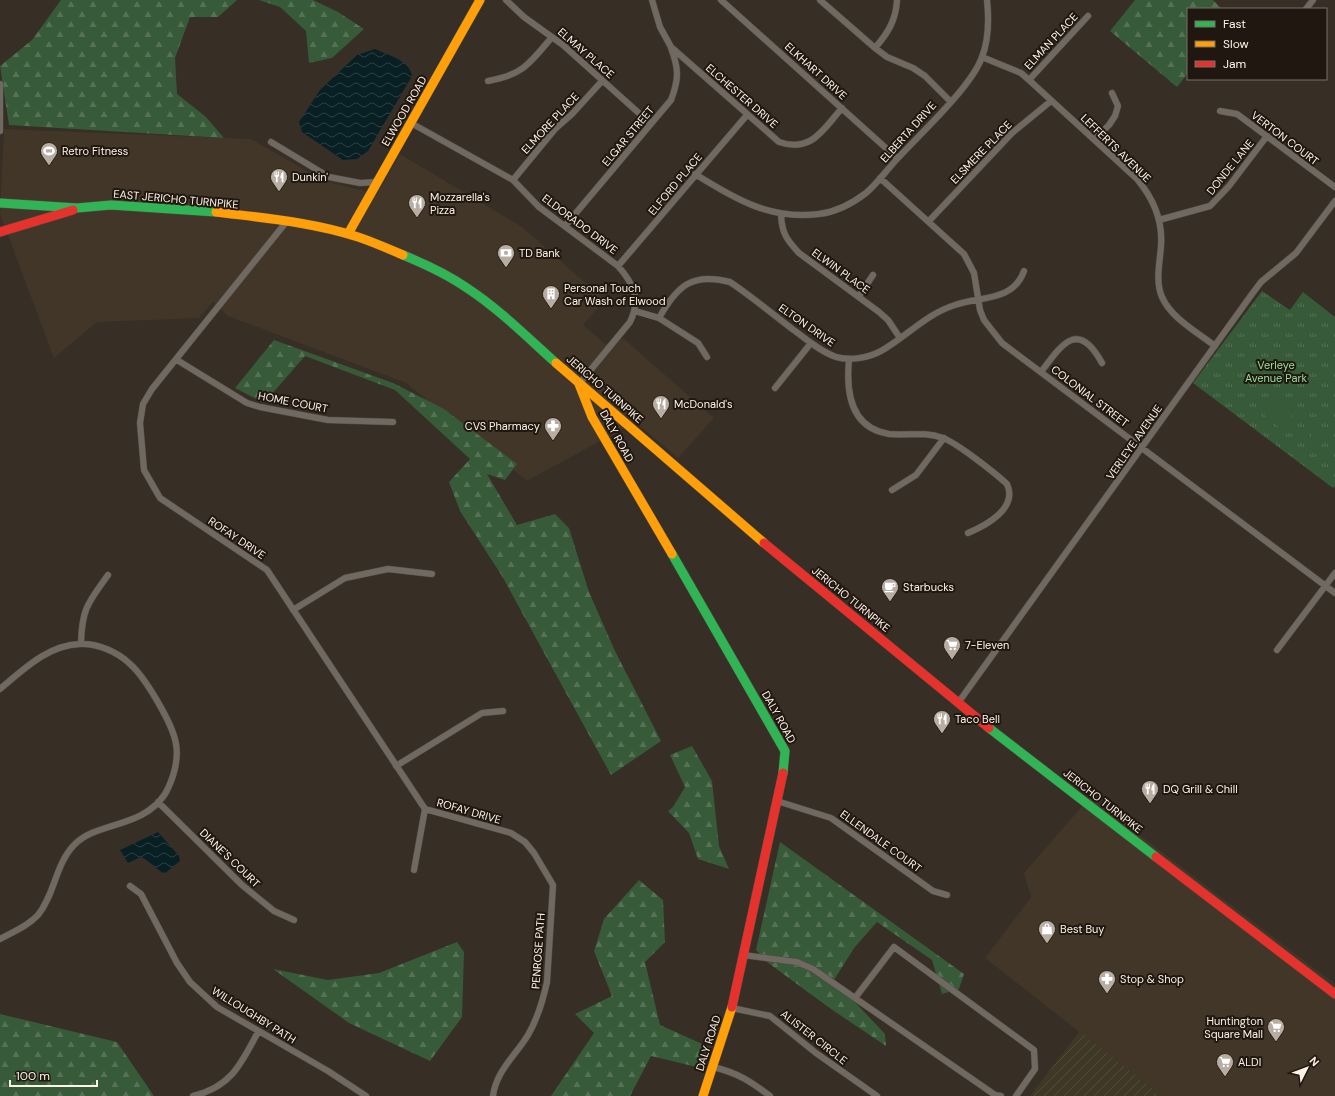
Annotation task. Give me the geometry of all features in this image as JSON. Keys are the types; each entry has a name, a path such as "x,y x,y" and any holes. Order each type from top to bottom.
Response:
{"main road":[{"name":"ELWOOD ROAD","path":"348,234 480,0"},
{"name":"EAST JERICHO TURNPIKE","path":"0,203 77,208 111,205 204,211 287,222 348,234"},
{"path":"0,232 77,208"},
{"name":"JERICHO TURNPIKE","path":"348,234 401,253 466,287 496,310 744,527 958,703 1082,801 1335,994"},
{"name":"DALY ROAD","path":"580,384 592,417 785,751 786,765 732,1008 704,1096"}],"street":[{"name":"ELMAY PLACE","path":"506,0 524,17 552,37 651,124"},
{"name":"ELCHESTER DRIVE","path":"652,0 660,27 671,47 779,142 790,145 802,144 813,140 842,108"},
{"name":"ELKHART DRIVE","path":"721,0 897,158"},
{"path":"820,0 874,48 887,57 913,68 925,76 950,101"},
{"path":"874,48 892,26 896,14 897,0"},
{"name":"ELBERTA DRIVE","path":"781,215 820,214 836,210 866,192 880,178 976,70 982,57 988,24 987,0"},
{"path":"1307,8 1313,0"},
{"name":"ELMAN PLACE","path":"1029,80 1088,16"},
{"path":"488,80 505,78 519,72 552,37"},
{"name":"ELGAR STREET","path":"565,226 671,100 678,73 671,47"},
{"name":"LEFFERTS AVENUE","path":"982,57 1021,73 1095,139 1148,191 1155,204 1160,220 1161,244 1159,286 1162,297 1177,316 1215,346"},
{"name":"ELMORE PLACE","path":"513,180 555,129 572,114 602,81"},
{"path":"0,84 0,132"},
{"path":"1095,139 1109,125 1115,116 1118,106 1112,94"},
{"name":"ELSMERE PLACE","path":"929,221 1012,133 1051,101"},
{"name":"VERTON COURT","path":"1220,111 1237,114 1335,188"},
{"name":"ELFORD PLACE","path":"618,266 747,115"},
{"name":"ELDORADO DRIVE","path":"411,122 513,180 539,207 618,266 627,276 634,290 636,301 635,311"},
{"name":"DONDE LANE","path":"1160,220 1210,206 1229,186 1267,136"},
{"path":"271,142 329,178 360,183 378,182"},
{"path":"696,174 737,199 781,215"},
{"name":"COLONIAL STREET","path":"880,178 954,243 971,264 984,320 998,339 1335,593"},
{"name":"VERLEYE AVENUE","path":"958,703 1261,282 1296,253 1335,201"},
{"name":"ELWIN PLACE","path":"781,215 781,229 789,242 799,253 888,320 900,338"},
{"name":"ROFAY DRIVE","path":"287,222 177,360 152,389 143,404 140,423 144,470 160,498 267,570 425,809 511,833"},
{"path":"968,533 984,526 997,516 1010,500 1008,484 944,438 922,433 888,434 875,429 864,422 856,413 851,402 847,375 849,360 879,352 941,310 957,304 979,301 1014,289 1021,282 1024,271"},
{"path":"858,296 873,275"},
{"name":"ELTON DRIVE","path":"659,318 673,295 681,287 691,281 704,278 717,279 730,282 736,286 811,343 836,357 849,360"},
{"path":"580,384 630,322 635,311 659,318 698,343 708,357"},
{"path":"1041,372 1064,343 1074,339 1084,340 1094,349 1102,363"},
{"path":"775,388 811,343"},
{"name":"HOME COURT","path":"177,360 247,403 260,407 328,420 393,422"},
{"path":"892,490 916,476 944,438"},
{"path":"293,610 345,578 388,568 432,574"},
{"path":"1277,650 1335,573"},
{"path":"81,643 83,615 92,598 108,576"},
{"path":"0,688 38,658 50,651 81,643 96,646 115,653 130,664 139,675 169,721 173,732 177,755 172,778 165,794 158,802 138,817 94,833 75,844 60,865 45,905 38,916 28,924 0,939"},
{"path":"396,766 482,713 502,711"},
{"name":"ELLENDALE COURT","path":"777,801 831,818 933,891 947,895"},
{"name":"DIANE'S COURT","path":"158,802 253,896 274,911 294,920"},
{"path":"414,870 425,809"},
{"name":"PENROSE PATH","path":"493,1096 500,1073 528,1035 539,1013 547,982 552,885 534,853 525,842 511,833"},
{"name":"WILLOUGHBY PATH","path":"130,886 141,894 176,963 190,982 217,1007 328,1071 366,1096"},
{"path":"855,998 894,947 1034,1050 1035,1069 1017,1096"},
{"path":"743,955 797,962 814,969 995,1095 1001,1096"},
{"name":"ALISTER CIRCLE","path":"732,1008 770,1016 816,1053 877,1096"},
{"path":"193,1096 204,1093 225,1083 237,1070 258,1032"},
{"path":"713,1067 734,1072 770,1096"}],"shaded area":[{"path":"4,129 251,139 324,181 377,194 400,154 522,227 605,300 583,325 605,344 623,338 714,418 678,458 635,422 527,481 406,383 228,316 213,302 199,318 97,322 54,358 0,214"},
{"path":"1090,797 1335,984 1335,1096 1161,1096 985,958 1031,897 1024,873"},
{"path":"1080,1031 1161,1096 1030,1096"}],"green space":[{"path":"61,0 237,0 218,17 190,17 175,58 177,94 206,117 224,138 9,125 0,66 32,40"},
{"path":"259,0 313,0 338,12 364,29 332,58 309,63 306,31 280,7"},
{"path":"1135,0 1213,0 1221,8 1187,8 1187,74 1177,87 1110,31"},
{"name":"Verleye Avenue Park","path":"1262,291 1290,310 1303,292 1335,317 1335,486 1333,488 1193,383"},
{"path":"274,340 393,383 444,409 517,464 505,480 487,474 517,525 555,514 569,528 589,592 615,651 661,741 611,775 502,576 460,511 449,482 470,459 395,390 305,356 264,403 235,388"},
{"path":"1276,399 1283,404 1271,421 1264,415"},
{"path":"1286,406 1294,412 1282,429 1274,423"},
{"path":"1314,431 1323,437 1314,451 1305,446"},
{"path":"692,746 712,781 719,846 729,869 698,859 689,833 668,811 673,807 685,787 670,755"},
{"path":"780,842 964,974 959,989 942,994 932,960 877,922 854,948 834,980 885,1034 886,1046 831,1009 767,962 756,950"},
{"path":"639,880 663,900 665,942 645,962 660,1025 711,1048 701,1068 651,1056 630,1096 551,1096 594,1033 575,1014 612,996 594,951 604,919"},
{"path":"457,942 464,952 462,1017 430,1061 349,1023 273,969 328,980 379,973"},
{"path":"0,1014 117,1042 154,1096 0,1096"}],"water":[{"path":"375,49 403,62 410,70 412,76 368,151 357,159 343,160 302,132 299,122 320,90 357,55"},
{"path":"158,832 179,856 180,861 164,874 141,857 128,863 120,850"}],"traffic: fast":[{"path":"0,203 77,208 111,205 216,212"},
{"path":"403,255 444,274 479,296 556,363"},
{"path":"672,554 785,751 783,773"},
{"path":"989,728 1156,857"}],"traffic: slow":[{"path":"348,234 480,0"},
{"path":"216,212 287,221 341,232 375,243 403,255"},
{"path":"556,363 764,543"},
{"path":"579,384 592,417 672,554"},
{"path":"703,1096 732,1007"}],"traffic: jam":[{"path":"0,232 73,210"},
{"path":"764,543 989,728"},
{"path":"732,1007 783,773"},
{"path":"1156,857 1335,994"}],"place":[{"name":"Retro Fitness","path":"49,166"},
{"name":"Dunkin'","path":"279,192"},
{"name":"Mozzarella's Pizza","path":"417,218"},
{"name":"TD Bank","path":"506,268"},
{"name":"Personal Touch Car Wash of Elwood","path":"551,309"},
{"name":"McDonald's","path":"661,419"},
{"name":"CVS Pharmacy","path":"553,441"},
{"name":"Starbucks","path":"890,602"},
{"name":"7-Eleven","path":"952,660"},
{"name":"Taco Bell","path":"942,734"},
{"name":"DQ Grill & Chill","path":"1150,804"},
{"name":"Best Buy","path":"1047,944"},
{"name":"Stop & Shop","path":"1107,994"},
{"name":"Huntington Square Mall","path":"1276,1042"},
{"name":"ALDI","path":"1225,1077"}]}
